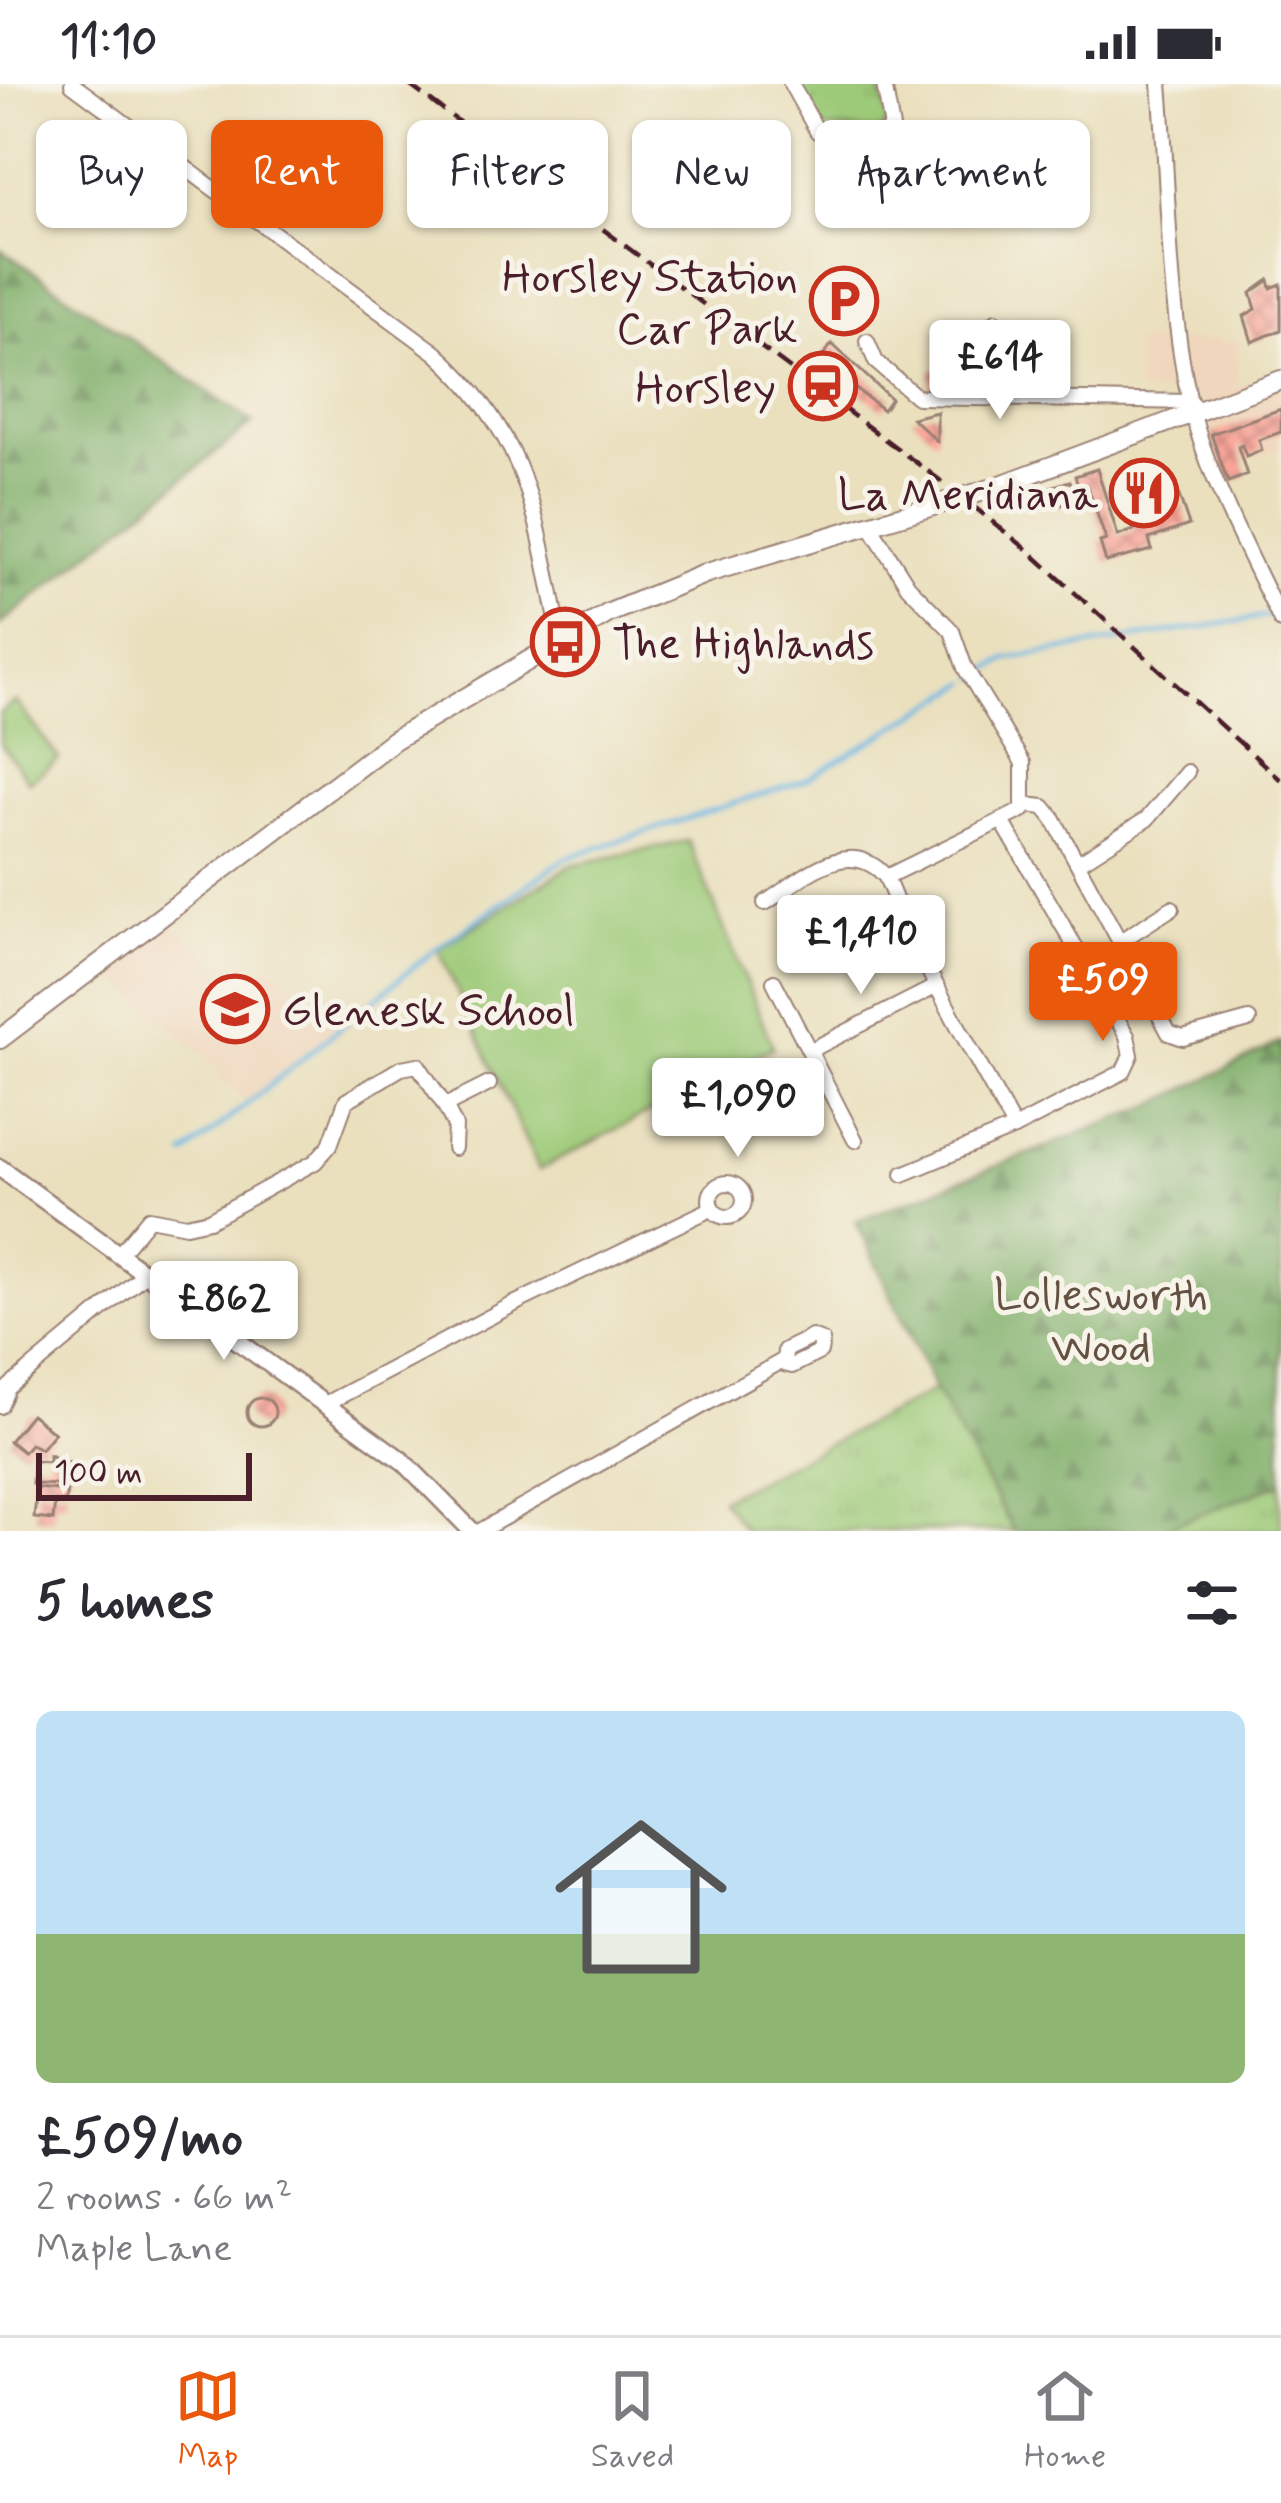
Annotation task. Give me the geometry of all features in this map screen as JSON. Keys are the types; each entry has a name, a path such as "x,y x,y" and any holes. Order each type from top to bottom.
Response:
{"main road":[{"path":"0,1039 394,740 561,639 658,590 954,502 1163,425 1192,408 1281,380"}],"street":[{"path":"72,84 436,352 477,392 520,460 561,639"},
{"path":"791,84 817,131 842,138 878,137 892,128 884,84"},
{"path":"1160,84 1174,295 1192,408 1281,621"},
{"path":"964,397 962,368 996,321"},
{"path":"867,341 876,362 917,397 1156,400 1192,408"},
{"path":"1156,400 1163,425"},
{"path":"871,527 908,586 952,632 977,688 1023,763 1026,805"},
{"path":"1080,862 1147,819 1187,772"},
{"path":"886,877 1026,805 1043,807 1123,940 1164,1028 1175,1038 1249,1020"},
{"path":"903,1174 1014,1128 1124,1072 1130,1055 1127,1036 1002,821"},
{"path":"765,904 829,861 856,858 886,877 933,988 956,1020 1014,1128"},
{"path":"1123,940 1172,908"},
{"path":"774,982 855,1140"},
{"path":"811,1050 933,988"},
{"path":"121,1252 149,1218 197,1224 316,1162 330,1145 346,1101 401,1068 418,1065 425,1069 455,1126 454,1148"},
{"path":"445,1106 489,1084"},
{"path":"0,1168 121,1252 424,1478 476,1531 782,1361"},
{"path":"325,1404 711,1209"},
{"path":"0,1406 8,1388 146,1274"}],"shaded area":[{"path":"1238,340 1237,386 1281,371 1281,449 1224,467 1197,393 1137,392 1134,341"},
{"name":"Glenesk School","path":"170,922 243,990 269,963 336,1026 245,1101 217,1077 221,1070 106,971"}],"green space":[{"path":"797,84 880,84 889,120 818,120"},
{"path":"0,249 253,423 0,625"},
{"path":"16,701 59,759 29,782 0,743 0,713"},
{"path":"688,841 773,1047 539,1170 438,949 572,865"},
{"name":"Lollesworth Wood","path":"1281,1042 1281,1483 1156,1531 1014,1531 935,1390 856,1221 1153,1105"},
{"path":"935,1390 1014,1531 745,1531 721,1499"},
{"path":"1281,1483 1281,1531 1156,1531"}],"building":[{"path":"1269,280 1271,288 1281,284 1281,330 1252,342 1244,316 1256,309 1251,293"},
{"path":"832,344 891,399 883,410 819,360"},
{"path":"953,368 955,388 931,389 930,370"},
{"path":"1281,409 1281,432 1259,440 1262,450 1246,456 1242,445 1238,447 1247,475 1228,482 1211,434"},
{"path":"937,412 937,441 912,418"},
{"path":"1097,469 1118,536 1134,530 1121,490 1133,486 1135,491 1166,481 1170,493 1177,490 1189,525 1149,539 1152,550 1106,562 1100,542 1106,540 1088,487 1079,490 1075,476"},
{"path":"1070,481 1076,500 1055,507 1048,488"},
{"path":"261,1398 271,1402 275,1412 271,1422 261,1426 251,1422 247,1412 251,1402"},
{"path":"31,1414 54,1433 41,1449 30,1444 23,1452 9,1441"},
{"path":"49,1455 69,1463 68,1485 32,1484 33,1461 49,1462"},
{"path":"37,1488 67,1491 65,1503 55,1501 53,1520 34,1518"}],"waterway":[{"path":"977,677 1007,659 1275,615"},
{"path":"185,1155 437,948 566,858 806,780 968,683"}],"railway":[{"path":"408,84 953,490 1029,551 1281,780"}],"place":[{"name":"Horsley Station Car Park","path":"844,301"},
{"name":"Horsley","path":"823,386"},
{"name":"La Meridiana","path":"1144,493"},
{"name":"The Highlands","path":"565,642"},
{"name":"Glenesk School","path":"235,1009"}]}
